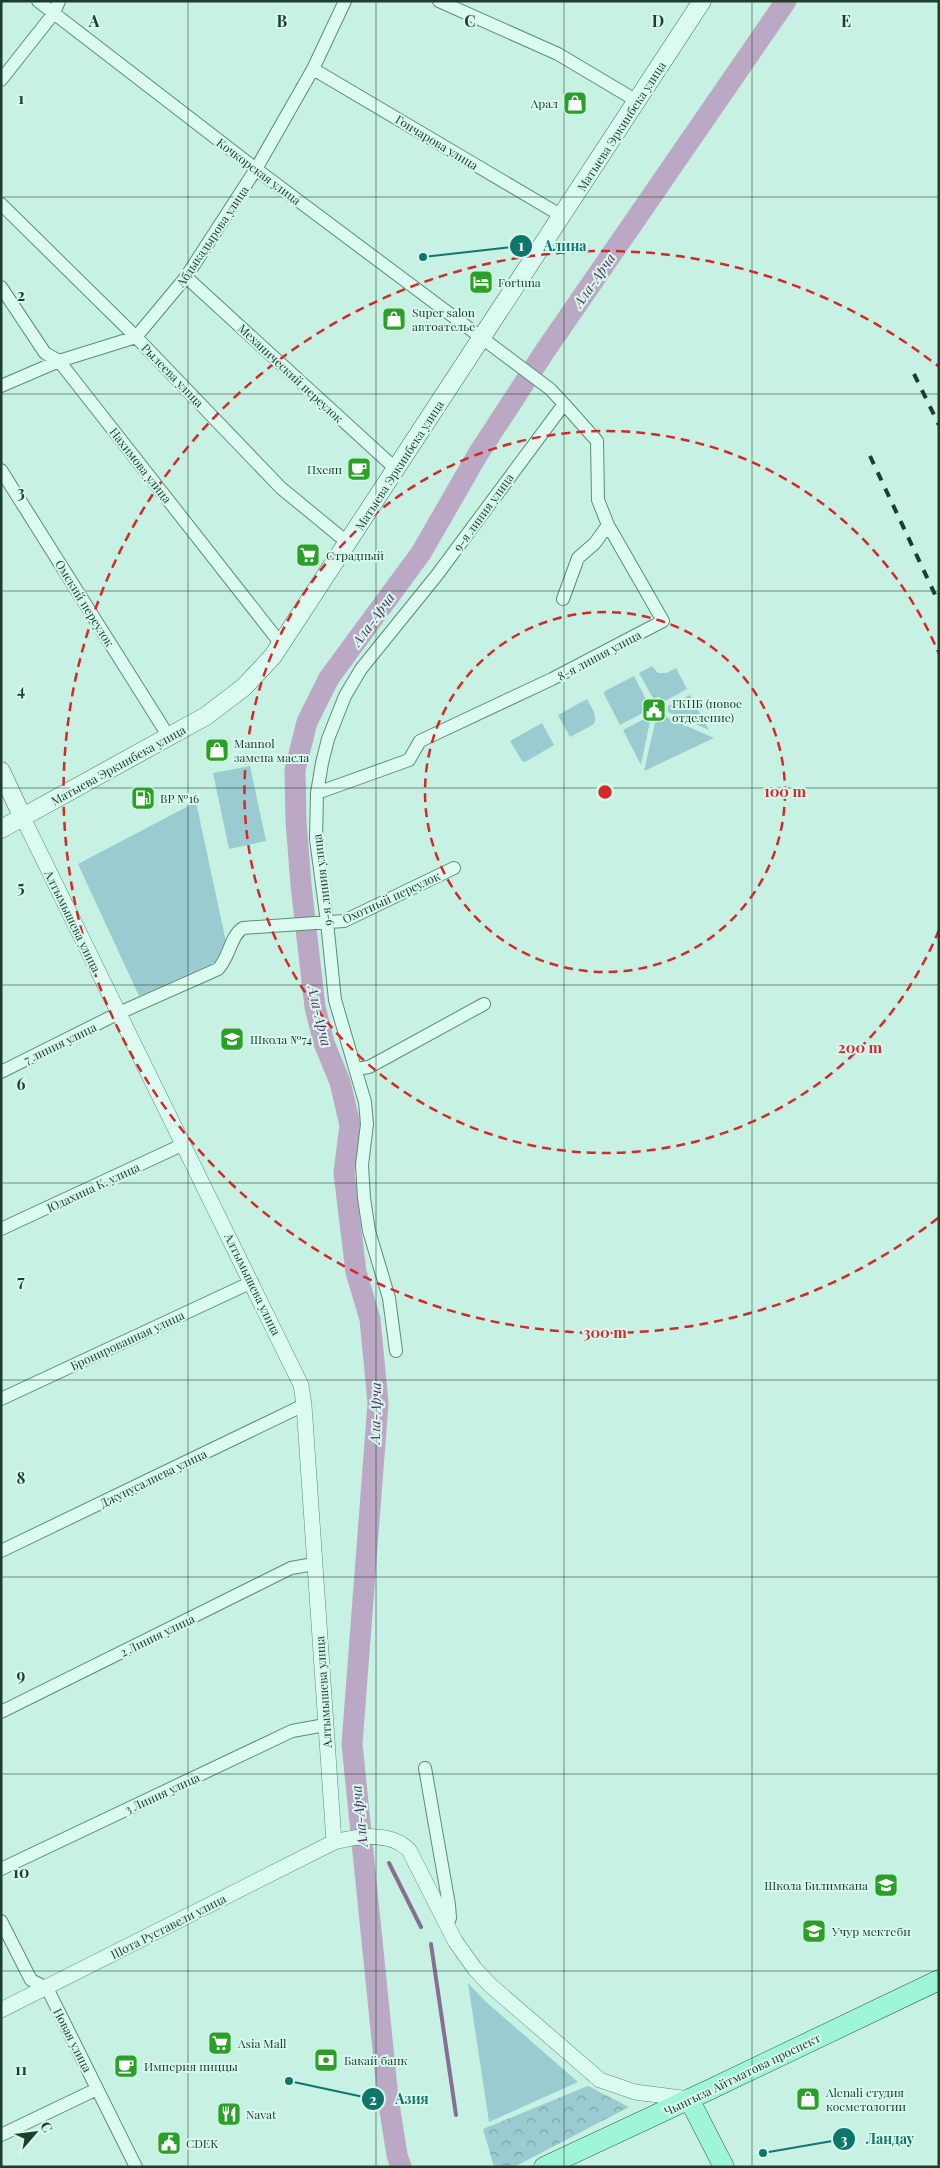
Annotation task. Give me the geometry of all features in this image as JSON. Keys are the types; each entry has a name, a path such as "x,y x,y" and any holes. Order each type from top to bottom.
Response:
{"main road":[{"name":"Матыева Эркинбека улица","path":"1,829 206,716 227,701 259,672 281,644 348,543 702,1"},
{"name":"Алтымышева улица","path":"1,771 23,818"},
{"name":"Чынгыза Айтматова проспект","path":"544,2167 939,1980"},
{"path":"689,2099 724,2167"}],"street":[{"name":"Кочкорская улица","path":"38,1 56,7 256,169 481,339"},
{"name":"Абдыкадырова улица","path":"136,337 186,277 256,169 313,69 345,1"},
{"path":"439,1 558,54 637,101"},
{"path":"1,80 56,7"},
{"name":"Гончарова улица","path":"313,69 562,216"},
{"name":"Рылеева улица","path":"1,204 136,337 281,488 348,543"},
{"name":"Механический переулок","path":"186,277 396,470"},
{"name":"Нахимова улица","path":"1,287 45,353 59,360 281,644"},
{"path":"1,386 59,360 136,337"},
{"path":"481,339 550,389 564,404"},
{"name":"8-я линия улица","path":"317,793 408,760 420,741 552,679 663,621 608,526 598,500 597,442 564,404"},
{"name":"9-я линия улица","path":"396,1351 387,1290 366,1215 362,1165 366,1118 364,1102 335,1000 325,922 316,839 317,793 322,763 328,739 345,696 361,669 437,575 564,404"},
{"name":"Омский переулок","path":"1,470 170,736"},
{"path":"563,599 578,558 595,543 608,526"},
{"name":"Алтымышева улица","path":"23,818 301,1385 304,1405 325,1725 339,1841"},
{"name":"Охотный переулок","path":"296,924 344,921 454,868"},
{"name":"7 линия улица","path":"1,1072 218,968 228,955 236,935 243,928 296,924"},
{"path":"356,1070 369,1067 484,1004"},
{"name":"Юдахина К. улица","path":"1,1229 184,1144"},
{"name":"Бронированная улица","path":"1,1399 252,1282"},
{"name":"Джунусалиева улица","path":"1,1551 304,1405"},
{"name":"2 Линия улица","path":"1,1712 291,1568 314,1564"},
{"name":"3 Линия улица","path":"1,1870 292,1731 325,1725"},
{"path":"425,1768 449,1905 450,1918 447,1925"},
{"path":"339,1841 377,1837 396,1840 409,1850 460,1949 490,1985 600,2080 635,2092 689,2099"},
{"name":"Шота Руставели улица","path":"1,2010 339,1841"},
{"name":"Новая улица","path":"1,1921 31,1980 47,1988 136,2167"},
{"path":"1,2135 98,2089"}],"green space":[{"path":"652,666 658,673 666,673 676,668 687,689 665,701 659,697 653,698 639,673"},
{"path":"634,676 647,701 643,706 643,713 620,725 604,694 605,691"},
{"path":"690,695 709,730 668,712 668,706"},
{"path":"587,699 595,715 594,724 570,737 558,715"},
{"path":"666,717 714,738 644,771 655,723 662,721"},
{"path":"646,718 650,721 641,765 623,730"},
{"path":"542,723 554,745 525,762 522,761 510,741"},
{"path":"250,766 266,841 229,849 213,773"},
{"path":"196,802 229,956 139,996 78,864"},
{"path":"468,1983 485,2001 578,2082 489,2122"},
{"path":"588,2086 629,2107 514,2167 494,2167 483,2129"}],"waterway":[{"name":"Ала-Арча","path":"401,2167 397,2155 388,2098 352,1744 378,1403 370,1319 356,1272 344,1173 350,1125 340,1082 324,1043 315,1007 301,885 296,821 295,770 307,722 329,678 421,553 478,454 545,351 786,1"},
{"path":"389,1863 421,1927"},
{"path":"431,1944 456,2115"}],"railway":[{"path":"914,374 939,425"},
{"path":"870,456 939,603"}],"place":[{"name":"Арал","path":"575,103"},
{"name":"Алина","path":"423,257"},
{"name":"Fortuna","path":"481,282"},
{"name":"Super salon автоателье","path":"394,319"},
{"name":"Пхеян","path":"359,469"},
{"name":"Страдный","path":"308,555"},
{"name":"ГКНБ (новое отделение)","path":"654,710"},
{"name":"Mannol замена масла","path":"217,750"},
{"name":"BP №16","path":"143,798"},
{"name":"Школа №74","path":"232,1039"},
{"name":"Школа Билимкана","path":"886,1885"},
{"name":"Учур мектеби","path":"814,1931"},
{"name":"Asia Mall","path":"220,2043"},
{"name":"Бакай банк","path":"326,2060"},
{"name":"Империя пиццы","path":"126,2066"},
{"name":"Азия","path":"289,2081"},
{"name":"Alenali студия косметологии","path":"808,2099"},
{"name":"Navat","path":"229,2114"},
{"name":"CDEK","path":"169,2143"},
{"name":"Ландау","path":"763,2153"}]}
